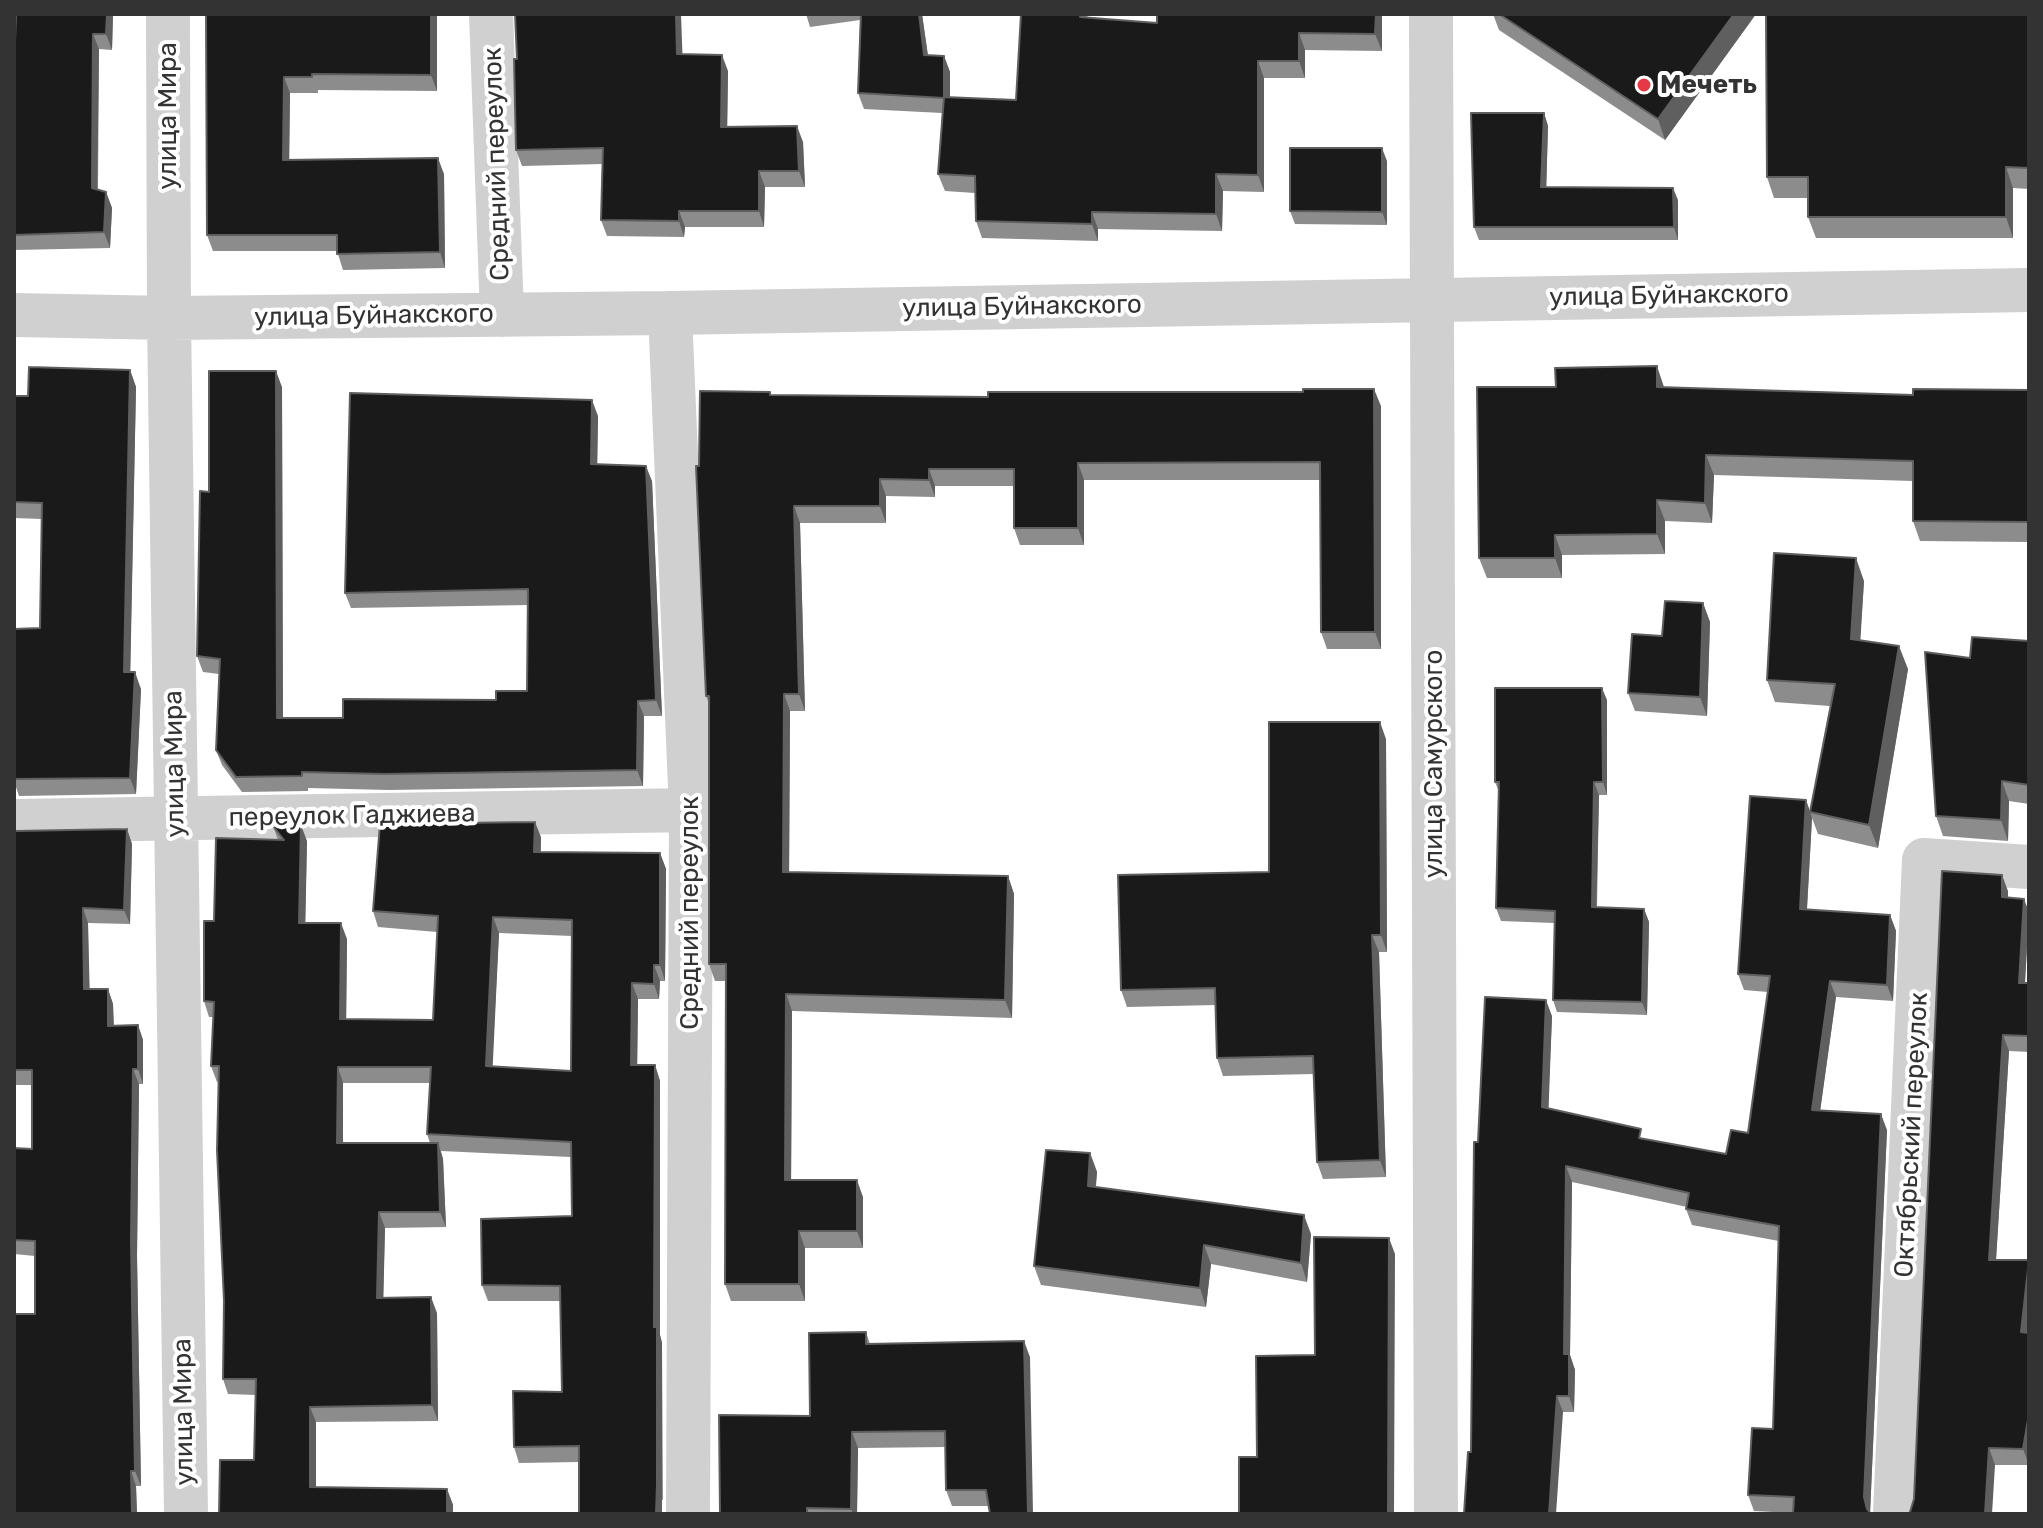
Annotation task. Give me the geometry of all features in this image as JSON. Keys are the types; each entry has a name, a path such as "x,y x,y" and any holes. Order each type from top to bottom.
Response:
{"street":[{"name":"улица Мира","path":"168,14 175,819 186,1514"},
{"name":"Средний переулок","path":"491,14 502,315"},
{"name":"улица Самурского","path":"1431,14 1436,1514"},
{"name":"улица Буйнакского","path":"14,315 169,318 670,313 2029,290"},
{"name":"Средний переулок","path":"670,313 691,810 688,1514"},
{"name":"переулок Гаджиева","path":"14,821 691,810"},
{"name":"Октябрьский переулок","path":"1895,1514 1924,860 2029,867"}],"building":[{"path":"16,14 107,14 106,34 93,34 92,188 106,192 104,232 14,235"},
{"path":"206,14 431,14 431,75 312,74 312,77 284,77 283,160 438,158 440,252 337,254 337,235 207,235"},
{"path":"515,14 676,14 677,54 722,55 721,127 797,126 799,171 759,171 759,211 679,211 679,221 601,220 603,148 516,150"},
{"path":"861,14 919,14 924,55 944,56 944,98 858,93"},
{"path":"1021,14 1081,14 1080,17 1157,23 1157,14 1376,14 1375,34 1299,33 1299,61 1258,61 1258,175 1216,174 1216,214 1092,212 1092,224 976,221 975,176 938,174 944,97 1016,100"},
{"name":"Мечеть","path":"1499,14 1734,14 1658,119"},
{"path":"1766,14 2029,14 2029,168 2006,167 2006,217 1808,217 1808,177 1767,177"},
{"path":"1471,113 1544,113 1541,187 1673,188 1674,227 1474,227"},
{"path":"1290,148 1382,148 1382,212 1290,211"},
{"path":"1657,366 1657,387 1913,395 1913,389 2029,390 2029,522 1913,521 1913,461 1706,455 1705,503 1657,500 1657,534 1555,535 1555,558 1479,558 1477,387 1556,387 1555,368"},
{"path":"29,367 130,370 124,672 135,672 130,778 14,779 14,629 40,628 42,503 14,502 14,396 28,396"},
{"path":"209,371 276,371 277,718 343,718 343,699 496,700 496,691 527,691 528,589 345,593 350,393 592,400 591,464 646,466 656,700 638,701 637,770 384,774 302,772 302,776 236,777 216,750 220,659 197,656 200,491 209,492"},
{"path":"1303,389 1374,389 1375,632 1321,632 1320,462 1078,463 1078,528 1014,528 1014,469 929,469 929,480 880,479 880,506 794,506 799,694 784,694 783,872 1008,876 1005,1000 786,994 785,1180 857,1180 857,1231 799,1231 799,1284 725,1284 726,964 709,964 709,696 706,696 696,466 699,466 700,391 770,392 770,395 988,397 988,392 1303,392"},
{"path":"1774,553 1856,558 1851,639 1899,646 1869,825 1810,812 1835,684 1767,680"},
{"path":"1665,601 1703,603 1700,697 1628,693 1632,634 1662,636"},
{"path":"1972,637 2029,641 2029,785 2002,781 2001,820 1936,816 1925,652 1970,658"},
{"path":"1495,688 1602,688 1603,782 1594,782 1592,907 1644,909 1642,1002 1553,1000 1555,911 1496,908 1499,782 1495,782"},
{"path":"1269,722 1380,722 1381,935 1372,935 1380,1160 1317,1162 1313,1056 1217,1058 1215,988 1121,990 1118,875 1269,872"},
{"path":"1750,796 1806,800 1800,909 1890,915 1887,985 1830,981 1812,1110 1881,1114 1864,1497 1871,1514 1793,1514 1794,1497 1748,1495 1752,1428 1773,1429 1779,1226 1686,1209 1689,1193 1566,1166 1564,1354 1569,1354 1569,1396 1557,1396 1549,1514 1464,1514 1468,1452 1471,1452 1474,1142 1478,1142 1485,997 1546,1000 1542,1107 1641,1129 1639,1138 1726,1154 1731,1130 1748,1133 1770,976 1738,974"},
{"path":"535,822 534,852 660,853 660,965 654,965 654,984 632,983 631,1065 655,1065 656,1514 579,1514 579,1446 514,1447 513,1391 562,1392 560,1286 482,1285 481,1219 572,1216 571,1142 427,1134 431,1067 338,1067 337,1143 438,1143 440,1212 379,1212 377,1298 431,1297 432,1405 310,1407 310,1487 447,1489 447,1514 219,1514 220,1460 254,1460 256,1379 223,1379 224,1301 217,1150 219,1066 211,1066 214,1002 204,1001 204,921 214,921 216,838 284,840 273,826 301,825 299,923 341,923 340,1019 433,1020 438,916 373,911 380,824","holes":["493,917 572,920 571,1071 486,1066"]},
{"path":"127,829 124,910 83,908 84,989 108,989 108,1026 138,1025 138,1069 133,1069 131,1241 135,1471 131,1471 132,1514 14,1514 14,1314 35,1314 35,1241 14,1240 14,1148 32,1149 32,1070 14,1070 15,831"},
{"path":"1942,871 2002,875 2002,897 2024,899 2019,983 2029,983 2029,1036 2003,1035 1989,1260 2029,1260 2021,1332 2029,1333 2029,1414 2023,1449 1989,1448 1985,1514 1907,1514 1914,1499"},
{"path":"1046,1150 1090,1153 1088,1186 1304,1215 1301,1263 1204,1245 1200,1288 1034,1266"},
{"path":"1314,1237 1389,1238 1388,1514 1239,1514 1239,1457 1257,1457 1256,1356 1315,1355"},
{"path":"866,1332 866,1344 1024,1341 1028,1514 990,1514 986,1490 946,1490 945,1431 852,1432 851,1509 807,1508 807,1514 720,1514 719,1415 810,1416 809,1333"}],"place":[{"name":"Мечеть","path":"1644,85"}]}
